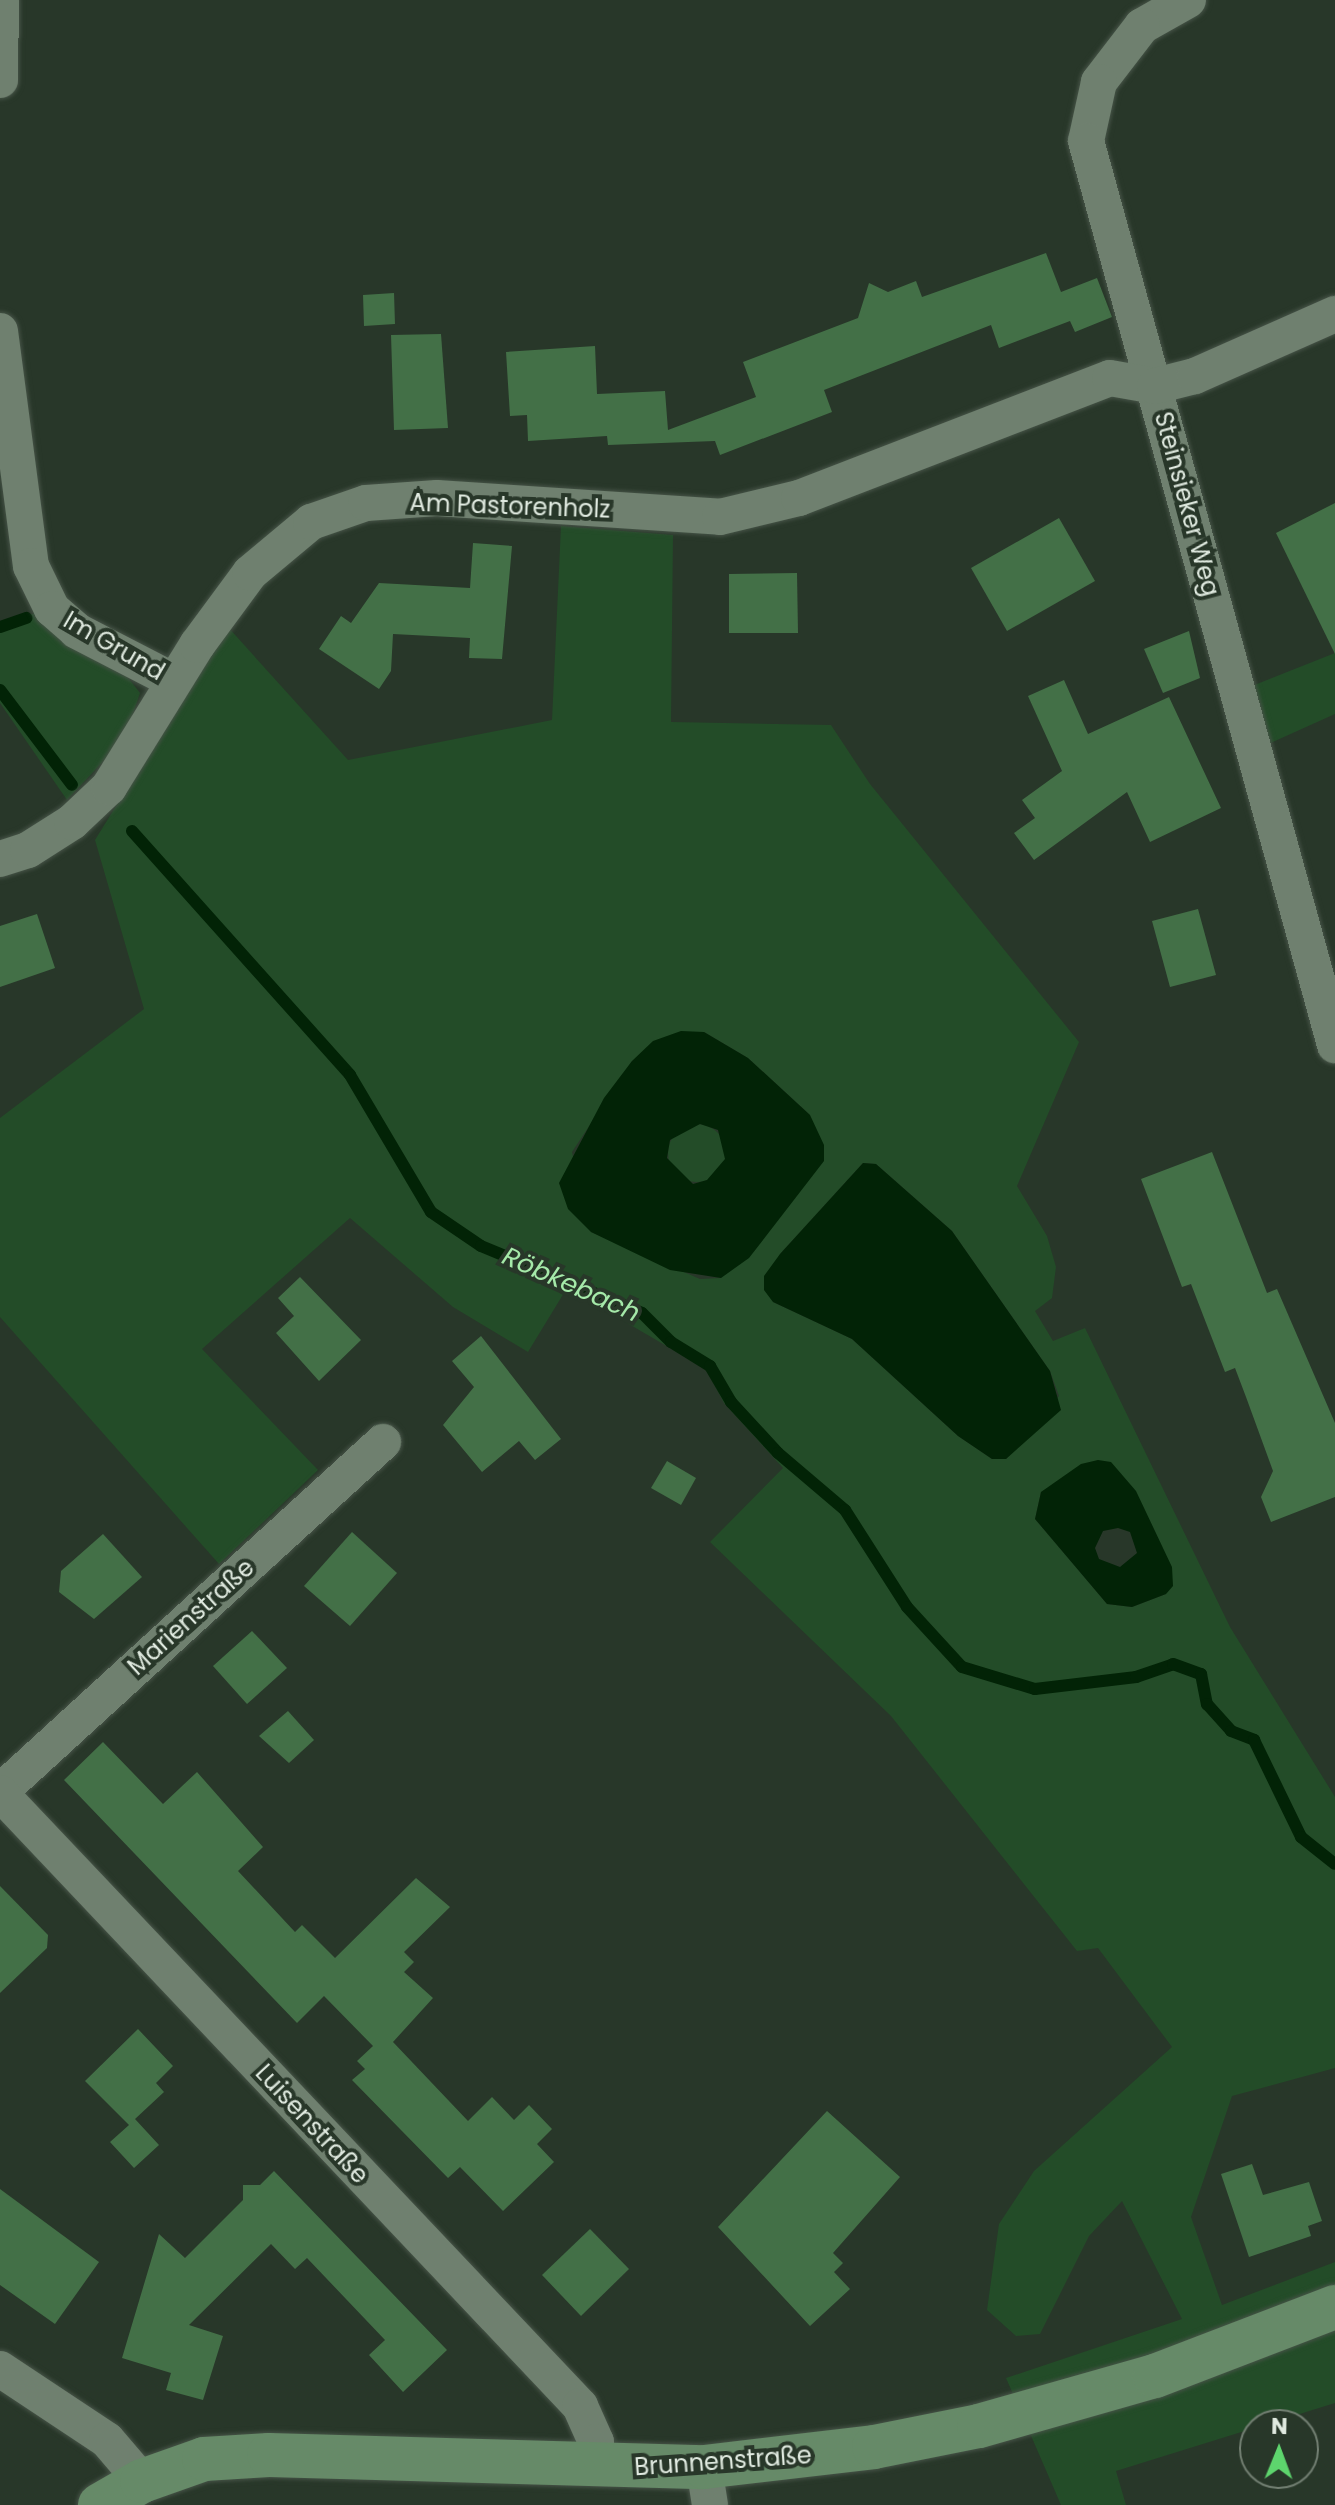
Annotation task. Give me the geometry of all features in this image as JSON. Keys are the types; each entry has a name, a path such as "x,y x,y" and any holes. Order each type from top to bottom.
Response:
{"street":[{"path":"0,80 1,0"},
{"name":"Steinsieker Weg","path":"1188,0 1142,26 1099,82 1086,141 1335,1045"},
{"path":"1155,386 1195,376 1335,314"},
{"name":"Im Grund","path":"0,331 31,566 52,609 77,631 174,681"},
{"name":"Am Pastorenholz","path":"0,859 28,850 72,822 109,787 174,681 250,573 311,522 366,503 437,498 720,517 799,498 1110,378 1155,386"},
{"name":"Marienstraße","path":"0,1793 383,1442"},
{"name":"Luisenstraße","path":"0,1793 580,2406 596,2442 596,2468"},
{"name":"Brunnenstraße","path":"100,2505 142,2481 204,2459 269,2455 596,2468 707,2486 979,2426 1155,2376 1335,2307"},
{"path":"0,2369 107,2440 142,2481"}],"shaded area":[{"path":"561,526 673,535 671,722 831,725 870,784 1079,1042 1017,1186 1047,1236 1056,1267 1052,1298 1035,1311 1053,1341 1085,1328 1230,1627 1335,1797 1335,2068 1232,2096 1191,2217 1222,2305 1335,2262 1335,2403 1316,2409 1239,2409 1239,2433 1116,2471 1126,2505 1061,2505 1006,2378 1182,2319 1122,2201 1089,2236 1040,2334 1016,2336 987,2310 999,2224 1034,2171 1172,2047 1098,1948 1077,1951 891,1716 710,1542 783,1468 724,1403 706,1369 567,1288 528,1352 453,1307 350,1218 202,1349 318,1470 219,1564 0,1317 0,1118 144,1009 95,840 227,626 348,760 552,720","holes":["704,1032 748,1058 810,1115 721,1278 700,1279 591,1232 572,1152 632,1061","863,1163 876,1164 952,1231 1050,1371 1059,1396 1006,1459 992,1459 958,1436 852,1339 773,1302 780,1254","1098,1460 1166,1594 1132,1607 1107,1604 1035,1519 1041,1492"]},
{"path":"36,613 123,671 140,693 125,738 67,800 0,703 0,624"},
{"path":"1335,653 1335,714 1266,745 1252,686"},
{"path":"681,1031 704,1032 748,1058 810,1115 824,1145 824,1161 749,1258 721,1278 670,1270 591,1232 568,1209 559,1183 604,1098 632,1061 653,1041","holes":["700,1124 718,1130 725,1159 707,1180 693,1184 667,1158 670,1140"]},
{"path":"697,1124 717,1133 726,1153 717,1173 697,1182 677,1173 668,1153 677,1133"},
{"path":"863,1163 876,1164 952,1231 1050,1371 1061,1410 1006,1459 992,1459 958,1436 852,1339 773,1302 764,1290 764,1276 780,1254"},
{"path":"1098,1460 1111,1462 1136,1491 1172,1567 1173,1586 1166,1594 1132,1607 1107,1604 1035,1519 1041,1492 1081,1464","holes":["1118,1528 1130,1532 1137,1553 1120,1567 1099,1559 1095,1548 1103,1531"]}],"building":[{"path":"1046,253 1061,292 1097,278 1112,317 1075,332 1070,321 999,348 991,325 824,390 832,412 720,455 715,441 608,445 607,436 528,441 527,415 510,416 506,352 595,346 597,394 665,391 668,430 756,397 743,362 858,318 869,283 888,292 916,281 922,297"},
{"path":"394,293 395,324 364,326 363,295"},
{"path":"441,334 448,428 394,430 391,335"},
{"path":"1335,503 1335,654 1276,533"},
{"path":"1059,518 1095,581 1007,631 971,568"},
{"path":"473,543 512,546 502,659 469,658 470,638 393,634 391,671 379,689 319,649 341,616 351,623 379,583 470,588"},
{"path":"797,573 798,633 729,633 729,574"},
{"path":"1189,631 1200,678 1163,693 1144,649"},
{"path":"1064,680 1088,734 1169,697 1221,808 1150,842 1127,792 1034,860 1014,833 1035,818 1022,800 1062,771 1028,696"},
{"path":"1198,909 1216,975 1170,987 1152,921"},
{"path":"37,914 55,968 0,987 0,926"},
{"path":"1212,1152 1267,1293 1277,1289 1335,1423 1335,1497 1271,1522 1261,1497 1273,1471 1246,1397 1235,1368 1225,1372 1191,1284 1182,1287 1141,1179"},
{"path":"300,1277 361,1340 319,1381 276,1333 294,1316 278,1298"},
{"path":"481,1336 561,1439 535,1460 519,1441 482,1472 443,1425 474,1387 452,1361"},
{"path":"667,1461 696,1478 681,1505 651,1488"},
{"path":"352,1532 397,1573 350,1626 304,1586"},
{"path":"103,1534 142,1577 94,1619 59,1592 61,1571"},
{"path":"252,1631 287,1668 247,1704 213,1666"},
{"path":"288,1711 314,1740 289,1763 259,1736"},
{"path":"103,1742 163,1804 197,1772 263,1847 238,1871 295,1932 302,1925 335,1958 416,1878 450,1907 404,1952 414,1962 404,1972 433,1998 393,2042 468,2121 492,2097 514,2120 529,2105 552,2129 537,2144 554,2162 503,2211 460,2167 448,2178 352,2080 365,2069 357,2061 373,2046 324,1996 297,2023 64,1780"},
{"path":"0,1886 48,1935 47,1948 0,1993"},
{"path":"138,2029 173,2066 156,2083 164,2092 135,2119 159,2145 134,2168 110,2142 129,2125 85,2081"},
{"path":"827,2111 900,2177 833,2253 843,2263 834,2272 850,2289 810,2326 718,2227"},
{"path":"1252,2164 1263,2195 1309,2182 1322,2221 1308,2226 1311,2236 1249,2257 1221,2174"},
{"path":"274,2171 447,2350 403,2392 369,2355 385,2340 307,2258 295,2269 271,2244 189,2325 223,2336 203,2400 166,2390 171,2373 122,2358 159,2234 185,2258 243,2200 243,2185 260,2185"},
{"path":"0,2189 99,2262 55,2324 0,2285"},
{"path":"590,2229 629,2269 581,2316 542,2275"}],"waterway":[{"path":"0,627 26,618"},
{"name":"Röbkebach","path":"0,690 72,785"},
{"name":"Röbkebach","path":"132,831 350,1075 431,1212 481,1246 642,1313 671,1342 710,1366 731,1402 778,1453 845,1510 907,1607 962,1667 1035,1689 1136,1677 1173,1664 1201,1674 1207,1704 1231,1731 1254,1740 1301,1837 1335,1864"}]}
